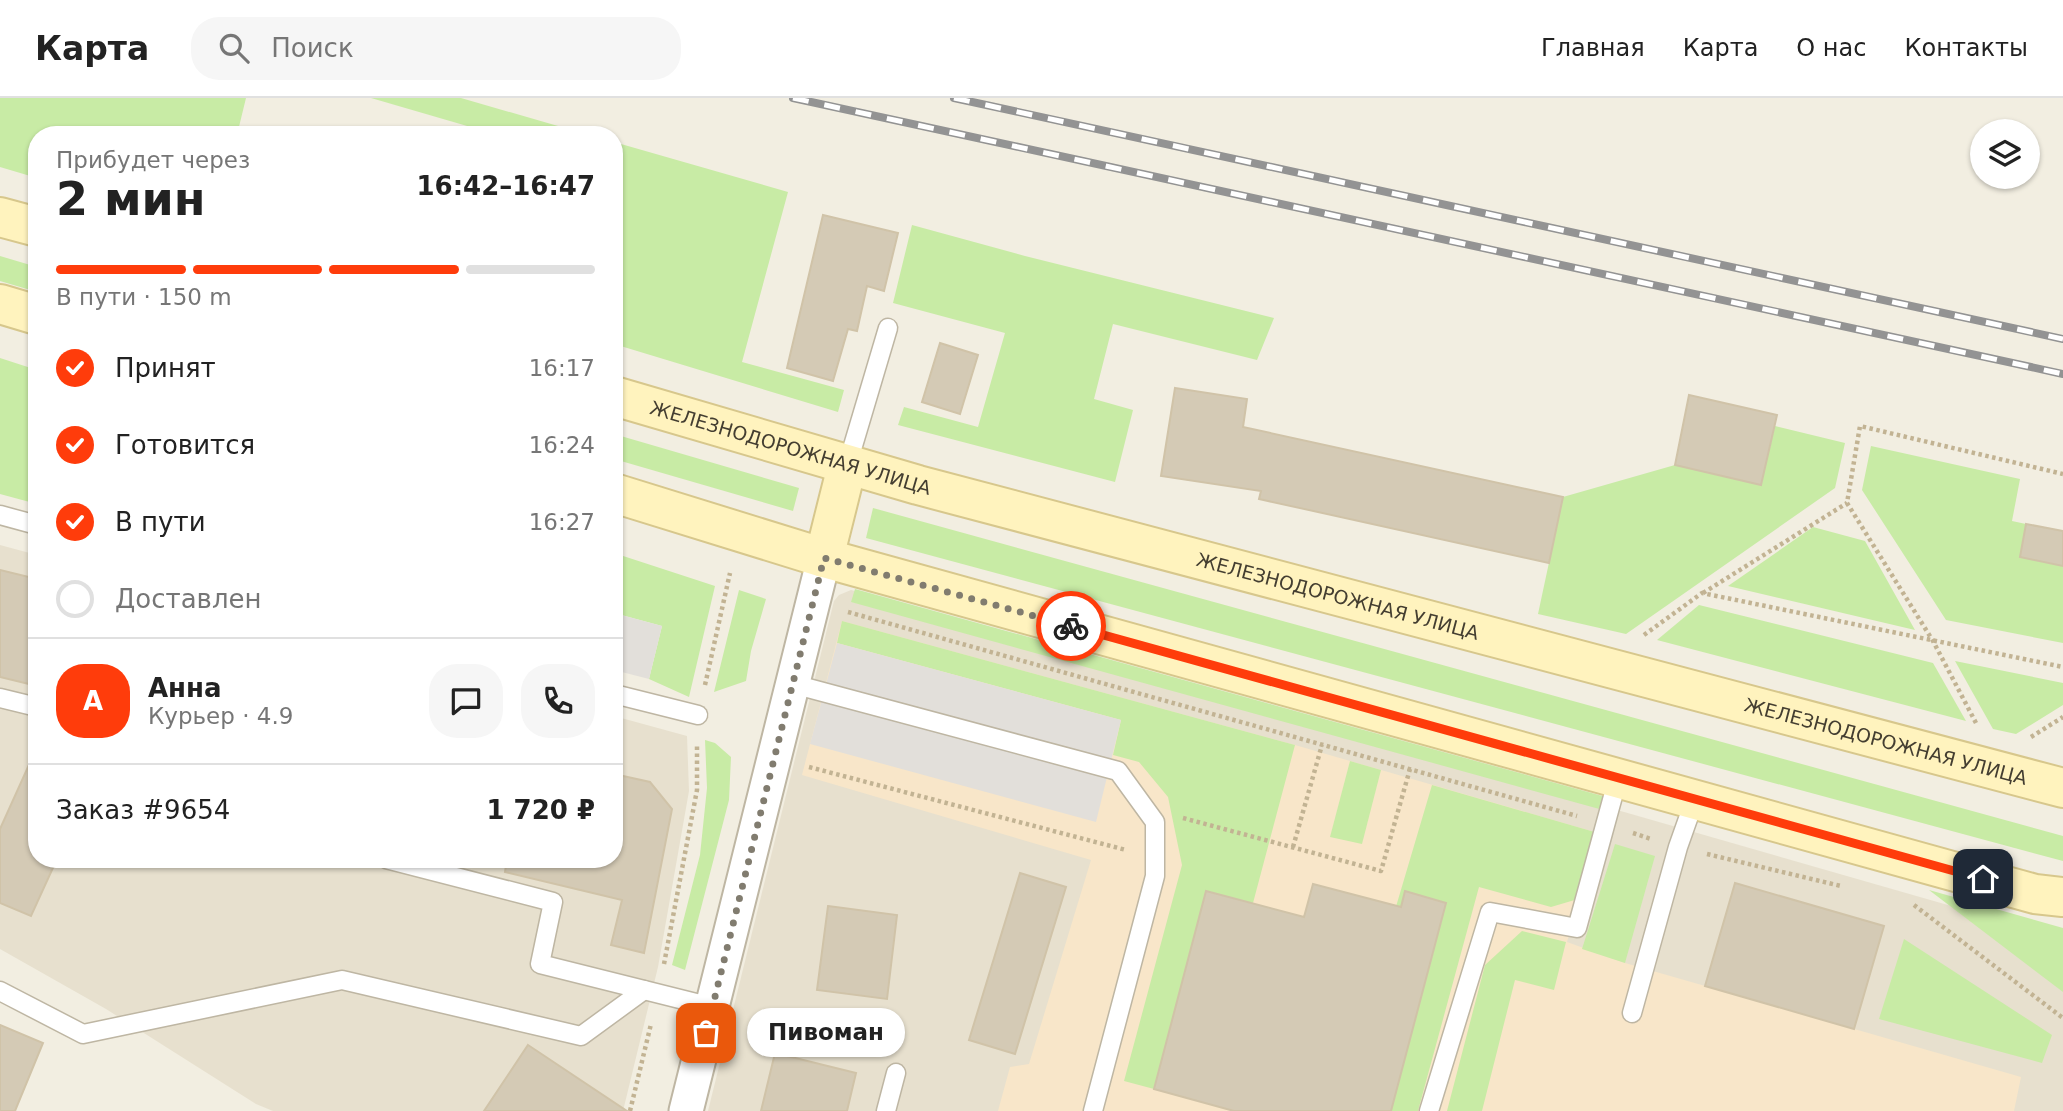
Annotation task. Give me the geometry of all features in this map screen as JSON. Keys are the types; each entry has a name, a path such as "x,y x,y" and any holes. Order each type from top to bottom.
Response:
{"main road":[{"path":"0,217 28,225"},
{"path":"0,304 28,312"},
{"name":"ЖЕЛЕЗНОДОРОЖНАЯ УЛИЦА","path":"623,399 847,466 2063,788"},
{"path":"824,558 847,466"},
{"path":"623,496 824,558 2035,894 2063,897"}],"street":[{"path":"687,1111 824,558"}],"lane":[{"path":"847,466 888,328"},
{"path":"0,515 28,523"},
{"path":"793,684 1118,771 1155,822 1155,876 1094,1111"},
{"path":"623,696 698,715"},
{"path":"0,698 28,705"},
{"path":"1429,1111 1490,912 1577,928 1618,778"},
{"path":"1632,1013 1678,847 1695,799"},
{"path":"421,868 554,902 540,964 712,1007"},
{"path":"0,991 83,1034 342,980 581,1036 651,992"},
{"path":"886,1111 896,1073"}],"path":[{"path":"1978,726 1933,641 1847,503 1860,426 2063,474"},
{"path":"1638,639 1702,593 1847,503"},
{"path":"630,1111 651,992 697,790 698,715 730,573 742,577"},
{"path":"1702,593 2063,667"},
{"path":"813,601 1678,847 1847,887"},
{"path":"2023,742 2063,717"},
{"path":"1293,847 1322,745"},
{"path":"805,766 1156,858"},
{"path":"1144,807 1381,871 1410,769"},
{"path":"1908,901 2063,1018"}],"shaded area":[{"path":"0,545 28,553 28,868 623,868 623,718 687,736 689,791 658,967 623,1111 273,1111 256,1104 106,1009 0,949"},
{"path":"851,590 2063,938 2063,1111 708,1111 834,601 839,595"},
{"path":"623,615 662,626 649,679 623,672"},
{"path":"842,621 1295,745 1598,833 1567,942 1625,963 2021,1077 2014,1111 998,1111 1010,1067 1029,1064 1091,860 802,775"},
{"path":"837,643 1121,720 1096,822 810,744"}],"green space":[{"path":"0,98 246,98 239,126 28,126 28,175 0,167"},
{"path":"371,98 461,98 558,126 467,126"},
{"path":"623,145 788,192 742,362 844,390 838,412 623,347"},
{"path":"912,225 1274,318 1257,360 1113,324 1094,399 1133,410 1115,482 898,425 904,407 978,427 1005,333 893,303"},
{"path":"0,256 28,264 28,289 0,281"},
{"path":"0,358 28,367 28,502 0,494"},
{"path":"1775,426 1845,443 1835,488 1626,634 1538,614 1563,497 1675,465 1761,485"},
{"path":"623,437 799,488 793,511 623,462"},
{"path":"1871,446 2020,479 2012,521 2026,524 2020,557 2063,566 2063,643 1946,620 1862,490"},
{"path":"873,508 2063,836 2063,861 866,538"},
{"path":"1813,527 1865,541 1915,630 1728,586"},
{"path":"623,556 715,586 689,697 649,679 662,626 623,615"},
{"path":"855,589 1606,797 1603,810 851,602"},
{"path":"739,590 766,599 751,651 746,681 714,692"},
{"path":"1699,605 1933,663 1966,721 1657,640"},
{"path":"842,621 1295,745 1253,903 1206,892 1154,1089 1124,1081 1182,865 1168,797 1139,762 1113,755 1121,720 837,643"},
{"path":"1955,661 2063,683 2063,705 2016,734 1993,729"},
{"path":"705,740 715,743 731,757 729,800 685,970 672,965 700,855 707,788"},
{"path":"1350,761 1381,770 1362,844 1330,837"},
{"path":"1432,785 1598,833 1578,899 1551,907 1479,887 1418,1111 1391,1111 1434,950 1387,937"},
{"path":"1615,844 1655,856 1625,963 1582,949"},
{"path":"1929,890 2063,928 2063,992"},
{"path":"1522,931 1566,942 1554,990 1515,980 1482,1111 1447,1111 1485,965"},
{"path":"1904,939 2052,1035 2042,1063 1879,1019"}],"building":[{"path":"823,215 898,233 884,291 867,286 857,331 848,329 833,381 787,368"},
{"path":"940,343 978,355 960,414 922,402"},
{"path":"1175,388 1247,399 1243,427 1563,497 1549,563 1259,499 1261,491 1161,476"},
{"path":"1689,395 1777,415 1761,485 1675,465"},
{"path":"2026,524 2063,531 2063,566 2020,557"},
{"path":"0,570 28,577 28,684 0,677"},
{"path":"28,767 28,868 53,868 31,916 0,903 0,829"},
{"path":"623,776 650,782 672,809 644,953 611,945 622,900 505,872 506,868 623,868"},
{"path":"1020,873 1066,887 1015,1054 969,1040"},
{"path":"1735,883 1884,926 1854,1029 1705,986"},
{"path":"1313,884 1401,907 1405,891 1446,903 1391,1111 1234,1111 1154,1089 1206,891 1304,917"},
{"path":"828,906 897,915 887,999 817,990"},
{"path":"0,1025 43,1043 15,1111 0,1111"},
{"path":"528,1045 627,1111 484,1111"},
{"path":"775,1053 856,1073 847,1111 761,1111"}],"railway":[{"path":"793,98 2063,374"},
{"path":"954,98 2063,339"}],"way so far":[{"path":"706,1033 824,558 1071,626"}],"place":[{"name":"Пивоман","path":"706,1033"}],"route":[{"path":"1071,626 1983,879"}]}
